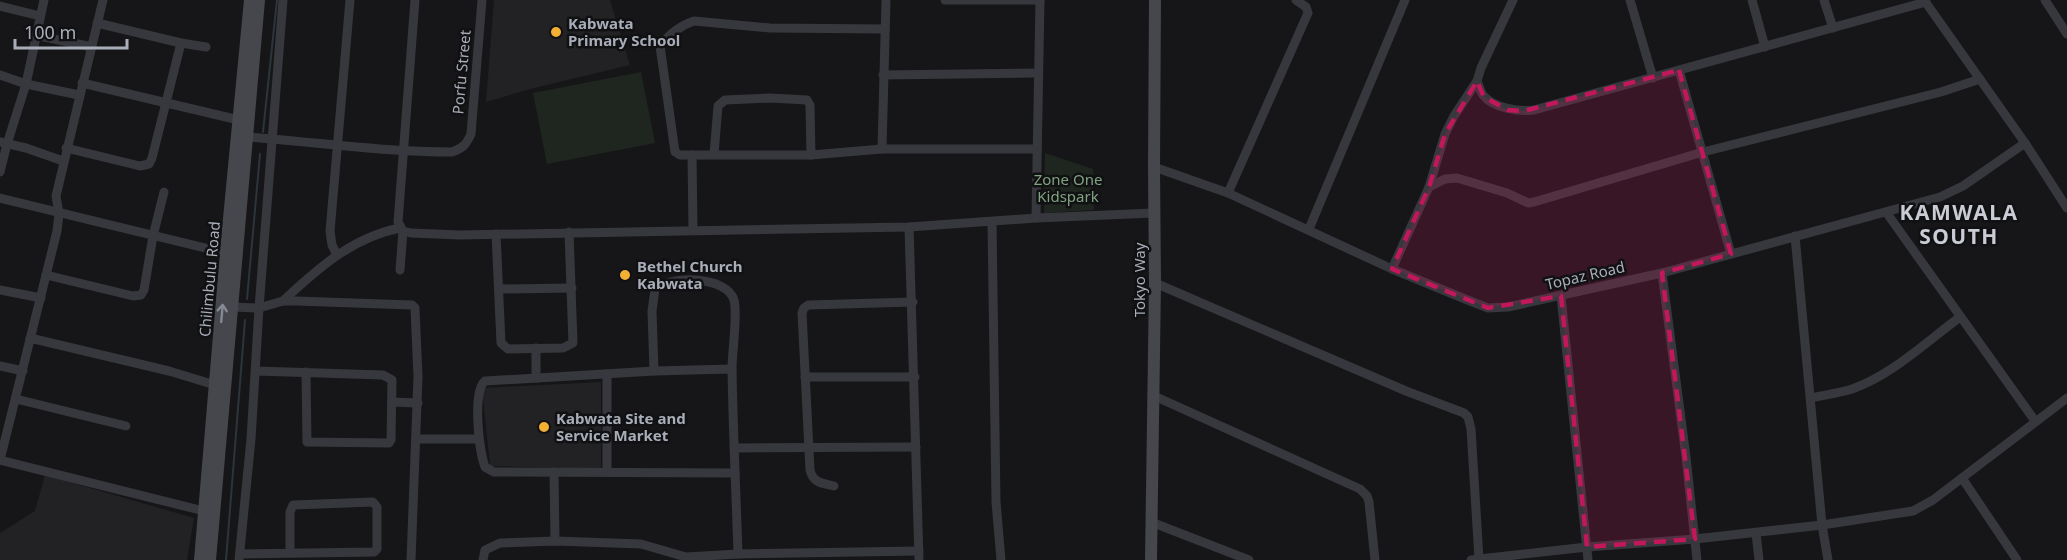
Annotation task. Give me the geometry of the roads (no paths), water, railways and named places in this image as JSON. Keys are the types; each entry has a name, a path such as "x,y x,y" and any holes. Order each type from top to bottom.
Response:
{"main road":[{"name":"Chilimbulu Road","path":"200,560 250,0"},
{"name":"Chilimbulu Road","path":"210,560 259,0"},
{"name":"Tokyo Way","path":"1151,560 1155,283 1155,0"}],"street":[{"path":"0,172 3,143 26,84 44,0"},
{"path":"103,0 63,161 56,196 59,214 41,298 0,460 204,511"},
{"path":"283,0 256,371 239,557 290,553 374,552 377,549 377,507 373,502 293,505 290,512 290,553"},
{"path":"338,255 332,244 330,231 350,0"},
{"path":"400,270 402,229 398,222 402,150 415,0"},
{"name":"Porfu Street","path":"402,150 452,152 466,145 471,134 482,0"},
{"path":"882,149 885,0"},
{"path":"945,0 1040,0 1036,218"},
{"path":"1228,193 1308,13 1306,7 1296,0"},
{"path":"1309,229 1405,0"},
{"path":"1392,269 1430,187 1445,134 1477,81 1512,2 1501,0"},
{"path":"1630,0 1653,78"},
{"path":"1752,0 1765,47"},
{"path":"1824,0 1833,28"},
{"path":"2045,0 2067,33"},
{"path":"1477,81 1484,96 1508,110 1524,111 1653,78 1925,1 2025,143 2067,208"},
{"path":"0,6 40,16"},
{"path":"885,28 770,28 694,21 684,24 671,33 660,46 675,153 680,155 811,155 882,149 1037,149"},
{"path":"98,23 206,47"},
{"path":"35,36 92,47"},
{"path":"66,148 140,166 149,164 167,103 181,43"},
{"path":"1679,70 1731,254"},
{"path":"884,75 1038,73"},
{"path":"0,75 26,84 79,95"},
{"path":"1430,187 1452,177 1507,193 1528,203 1534,202 1703,152 1941,92 1980,79"},
{"path":"82,83 239,120"},
{"path":"714,154 718,106 721,102 770,98 807,100 810,105 811,155"},
{"path":"247,137 402,150"},
{"path":"3,143 26,148 63,161"},
{"name":"Topaz Road","path":"1154,167 1228,193 1392,269 1488,308 1508,308 1662,273 1952,192 2025,143"},
{"path":"692,155 693,230"},
{"path":"46,275 138,296 144,290 153,236 164,192"},
{"path":"0,198 226,254"},
{"path":"1886,212 2035,421"},
{"path":"283,301 304,281 338,255 378,234 402,229 421,234 496,234 909,227 1154,213"},
{"path":"992,222 996,502 1001,560"},
{"path":"483,560 485,550 492,545 555,541 641,544 686,559 738,554 919,556 909,227"},
{"path":"496,234 501,343 508,349 563,348 571,345 572,288 569,232"},
{"path":"1795,236 1822,525 1828,560"},
{"path":"1662,273 1697,560"},
{"path":"654,371 652,311 656,288 661,284 684,280 712,283 728,291 734,302 732,369 738,554"},
{"path":"1155,283 1406,391 1464,413 1468,417 1471,429 1475,559 1756,533 1913,511 1928,504 2067,398"},
{"path":"499,289 572,288"},
{"path":"0,290 41,298"},
{"path":"1560,296 1588,560"},
{"path":"233,307 259,308 283,301 358,302 412,305 415,308 418,404 411,560"},
{"path":"834,486 817,482 812,478 805,377 802,313 804,308 808,305 913,302"},
{"path":"1811,398 1851,389 1869,382 1888,371 1960,317"},
{"path":"30,338 169,371 215,385"},
{"path":"536,348 536,378"},
{"path":"0,366 23,371"},
{"path":"732,369 654,371 486,381 482,383 479,392 479,439 481,456 485,467 489,470 735,472"},
{"path":"256,371 306,372 389,377 392,380 393,402 389,443 308,443 306,440 306,372"},
{"path":"607,374 607,472"},
{"path":"805,377 915,377"},
{"path":"1152,395 1360,489 1369,502 1375,560"},
{"path":"16,399 126,426"},
{"path":"393,402 418,404"},
{"path":"417,439 479,439"},
{"path":"734,448 916,447"},
{"path":"554,472 555,541"},
{"path":"1962,478 2017,560"},
{"path":"1151,522 1249,560"},
{"path":"1756,533 1759,560"}],"waterway":[{"path":"263,132 277,0"},
{"path":"247,299 260,154"},
{"path":"226,560 245,320"}],"place":[{"name":"Kabwata Primary School","path":"556,32"},
{"name":"Bethel Church Kabwata","path":"625,275"},
{"name":"Kabwata Site and Service Market","path":"544,427"}],"district":[{"name":"KAMWALA SOUTH","path":"1959,224"}],"park label":[{"name":"Zone One Kidspark","path":"1068,188"}]}
